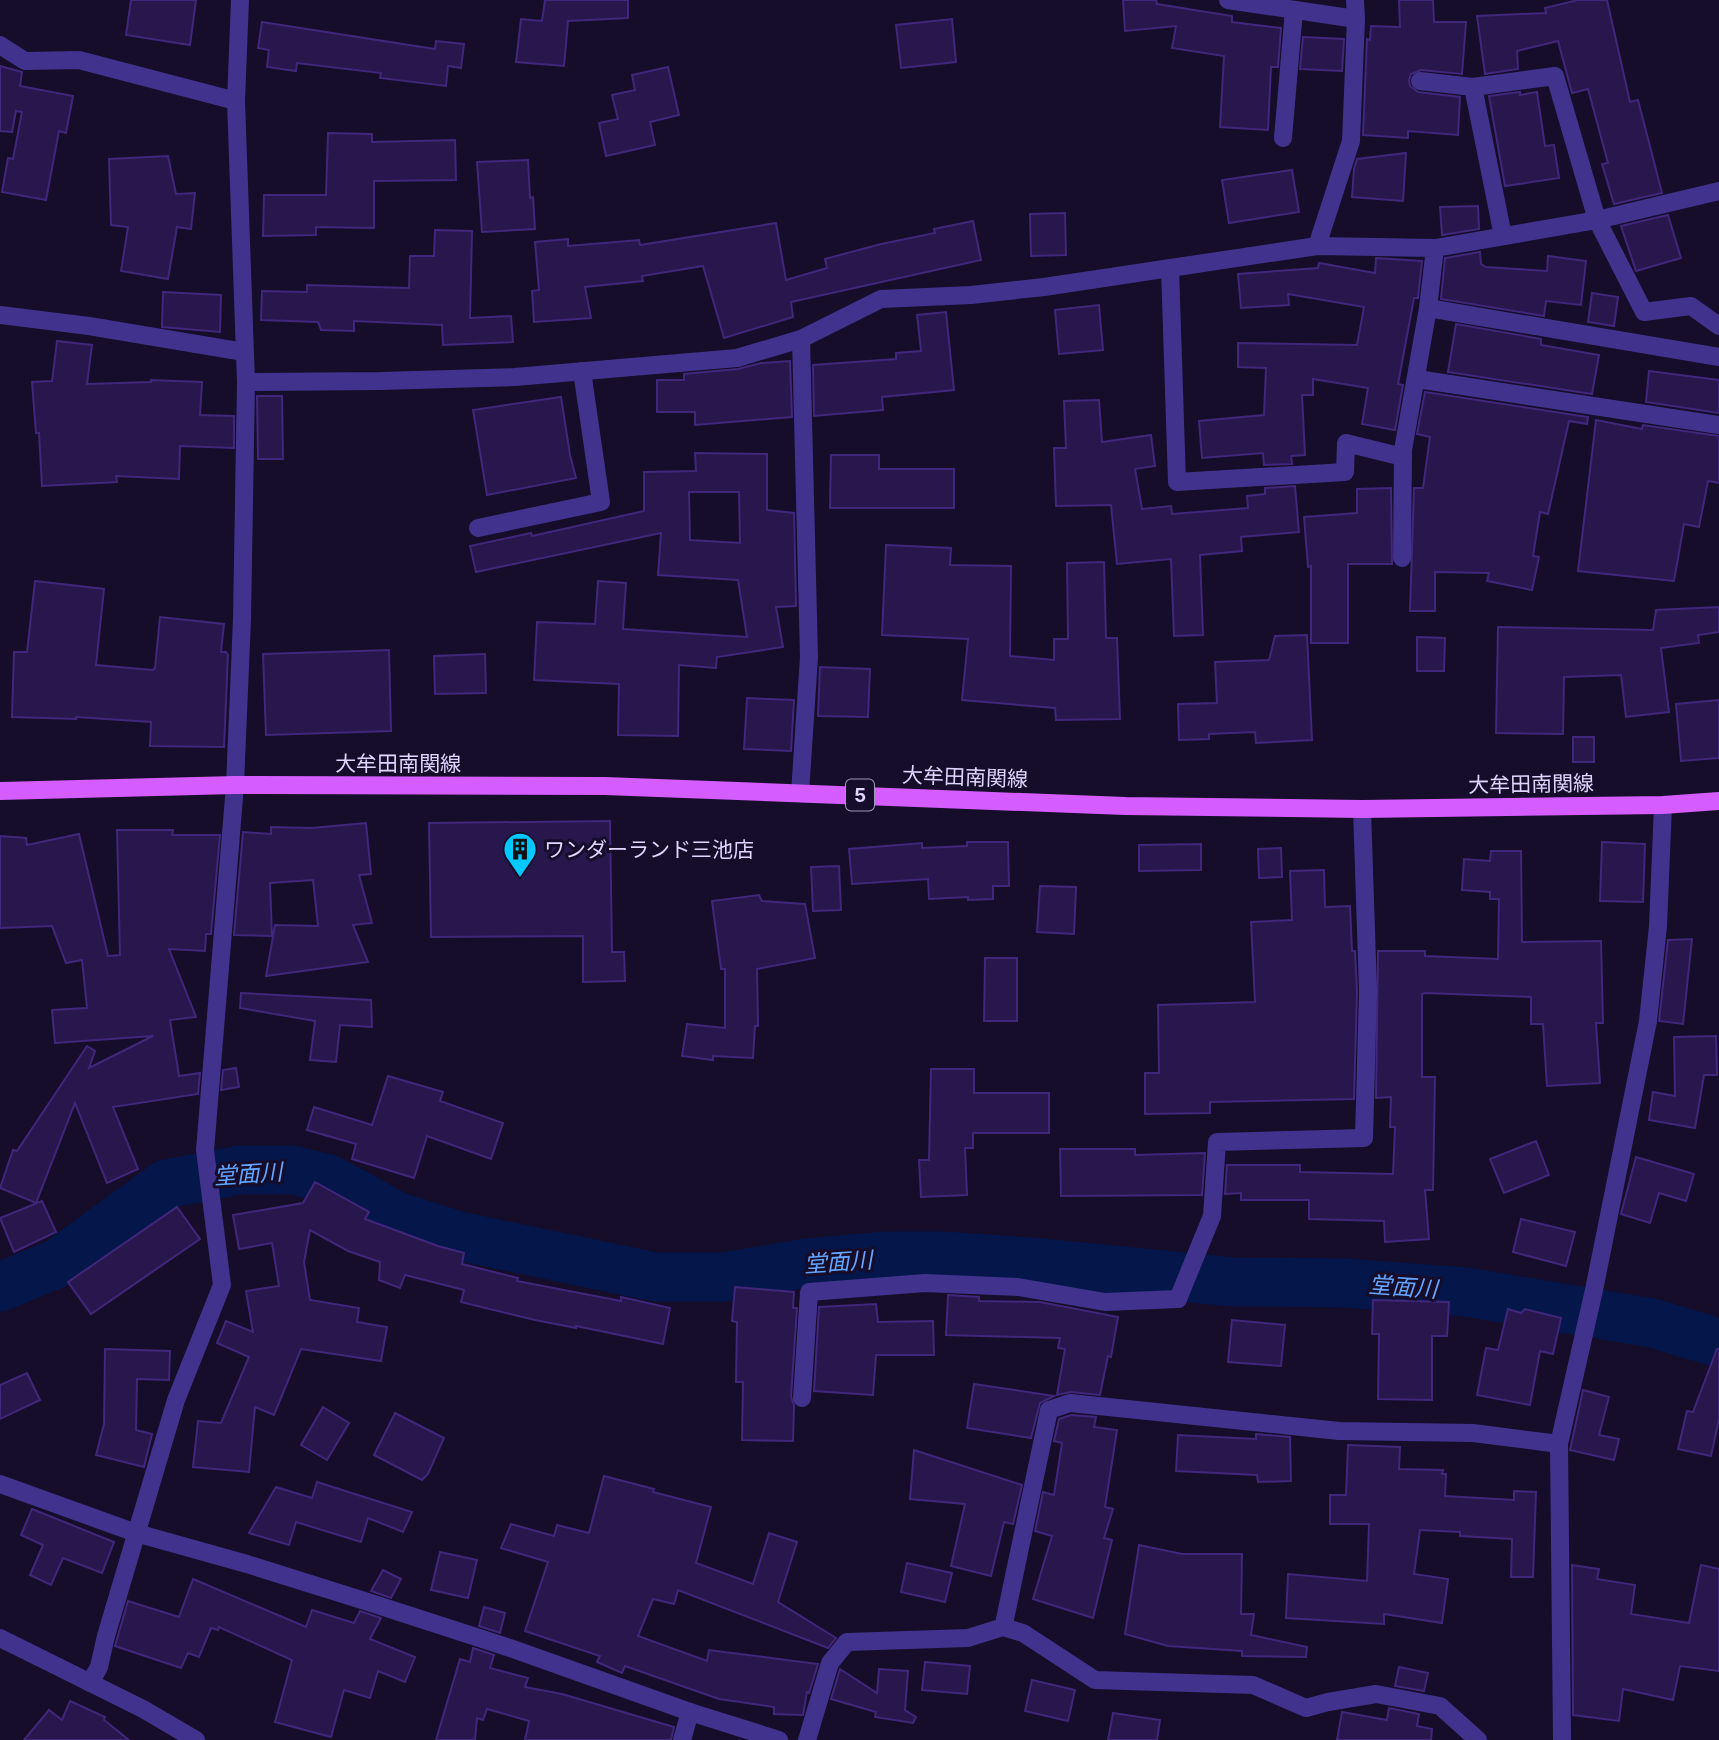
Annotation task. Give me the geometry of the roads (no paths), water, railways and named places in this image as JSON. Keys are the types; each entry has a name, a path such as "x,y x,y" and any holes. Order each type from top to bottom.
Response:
{"main road":[{"name":"大牟田南関線","path":"0,791 236,785 605,786 1125,806 1362,809 1663,805 1719,801"}],"street":[{"path":"90,1684 99,1667 176,1400 222,1285 206,1157 206,1130 236,785 242,619 246,382 236,101 240,0"},
{"path":"1228,0 1356,19"},
{"path":"1317,246 1351,141 1355,0"},
{"path":"1283,138 1294,10"},
{"path":"0,45 26,61 79,60 236,101"},
{"path":"1420,81 1473,87 1555,76 1597,220 1644,312 1691,306 1719,326"},
{"path":"1473,87 1503,236"},
{"path":"246,382 381,382 515,377 737,358 801,339 881,299 971,295 1317,246 1435,248 1597,220 1719,191"},
{"path":"1402,558 1403,457 1428,308 1435,248"},
{"path":"1170,268 1177,482 1345,472 1346,443 1403,457"},
{"path":"1428,308 1719,357"},
{"path":"0,314 244,352"},
{"path":"800,793 809,657 801,339"},
{"path":"478,527 601,502 582,371"},
{"path":"1417,379 1719,425"},
{"path":"1562,1740 1559,1444 1594,1290 1648,1021 1658,926 1663,805"},
{"path":"802,1398 809,1292 925,1283 1018,1287 1105,1302 1178,1299 1212,1216 1216,1142 1364,1138 1368,991 1362,809"},
{"path":"1005,1619 1049,1410 1070,1403 1339,1431 1473,1433 1559,1444"},
{"path":"0,1484 136,1533 247,1564 471,1636 779,1740"},
{"path":"807,1740 830,1662 847,1642 968,1638 1003,1627 1023,1633 1095,1680 1253,1685 1306,1708 1376,1694 1440,1706 1478,1740"},
{"path":"0,1638 142,1709 196,1740"},
{"path":"682,1740 690,1712"}],"waterway":[{"name":"堂面川","path":"0,1287 58,1263 166,1184 239,1170 292,1170 329,1179 396,1216 459,1236 655,1277 724,1277 806,1263 886,1256 942,1256 1234,1282 1345,1283 1466,1292 1652,1323 1719,1343"}],"place":[{"name":"ワンダーランド三池店","path":"520,879"}]}
